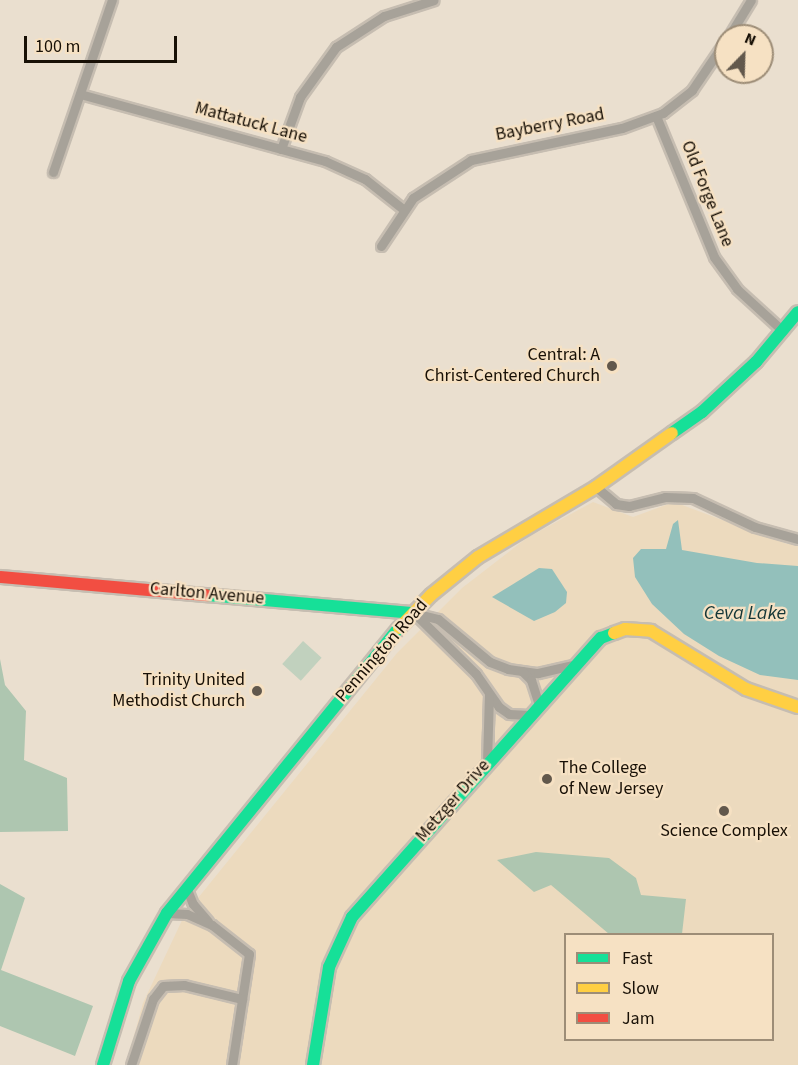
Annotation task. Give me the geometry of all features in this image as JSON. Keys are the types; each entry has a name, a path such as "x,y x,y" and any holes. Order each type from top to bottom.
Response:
{"street":[{"path":"53,172 112,0"},
{"path":"281,149 309,80 336,47 384,16 434,0"},
{"path":"736,24 751,0"},
{"name":"Bayberry Road","path":"381,246 403,209 471,160 622,128 656,116 692,90 714,58"},
{"name":"Mattatuck Lane","path":"80,93 344,168 382,191 403,209"},
{"name":"Old Forge Lane","path":"656,116 714,257 744,296 783,331"},
{"name":"Pennington Road","path":"103,1065 129,981 167,913 186,887 414,613 478,557 596,487 702,412 783,331 798,312"},
{"path":"596,487 616,504 629,506 665,497 693,498 755,527 798,539"},
{"name":"Carlton Avenue","path":"0,577 414,613"},
{"path":"414,613 433,616 490,662 522,672 550,672 573,665"},
{"path":"414,613 476,674 489,695 509,714 529,715"},
{"name":"Metzger Drive","path":"313,1065 329,967 344,929 487,762 573,665 601,638 626,629 651,631 746,688 798,707"},
{"path":"522,672 531,680 539,704"},
{"path":"487,762 489,695"},
{"path":"186,887 193,904 212,925 249,954 232,1065"},
{"path":"167,913 187,914 212,925"},
{"path":"131,1065 153,999 163,986 184,985 242,999"}],"shaded area":[{"name":"The College of New Jersey","path":"593,502 633,517 674,502 787,544 798,544 798,1065 126,1065 143,1003 185,914 397,653 462,588 527,538"}],"green space":[{"path":"303,641 322,658 301,681 282,664"},
{"path":"0,659 5,685 26,711 24,760 67,778 68,831 0,832"},
{"path":"536,852 609,858 636,878 641,895 686,899 682,933 608,933 551,885 534,892 497,860"},
{"path":"0,884 25,898 1,970 93,1006 75,1056 0,1026"}],"water":[{"name":"Ceva Lake","path":"678,520 682,550 757,563 798,566 798,680 760,675 719,656 684,634 652,604 635,577 633,558 641,549 666,549 673,524"},
{"path":"539,568 552,569 567,592 566,603 555,612 534,621 492,597"}],"traffic: fast":[{"path":"672,433 702,412 756,362 798,312"},
{"path":"207,595 414,613"},
{"path":"103,1065 129,981 167,913 399,628"},
{"path":"313,1065 329,967 352,917 601,638 614,633"}],"traffic: slow":[{"path":"399,628 431,595 478,557 596,487 672,433"},
{"path":"614,633 625,629 651,631 746,689 798,707"}],"traffic: jam":[{"path":"0,577 207,595"}],"place":[{"name":"Central: A Christ-Centered Church","path":"612,366"},
{"name":"Trinity United Methodist Church","path":"257,691"},
{"name":"The College of New Jersey","path":"547,779"},
{"name":"Science Complex","path":"724,811"}]}
